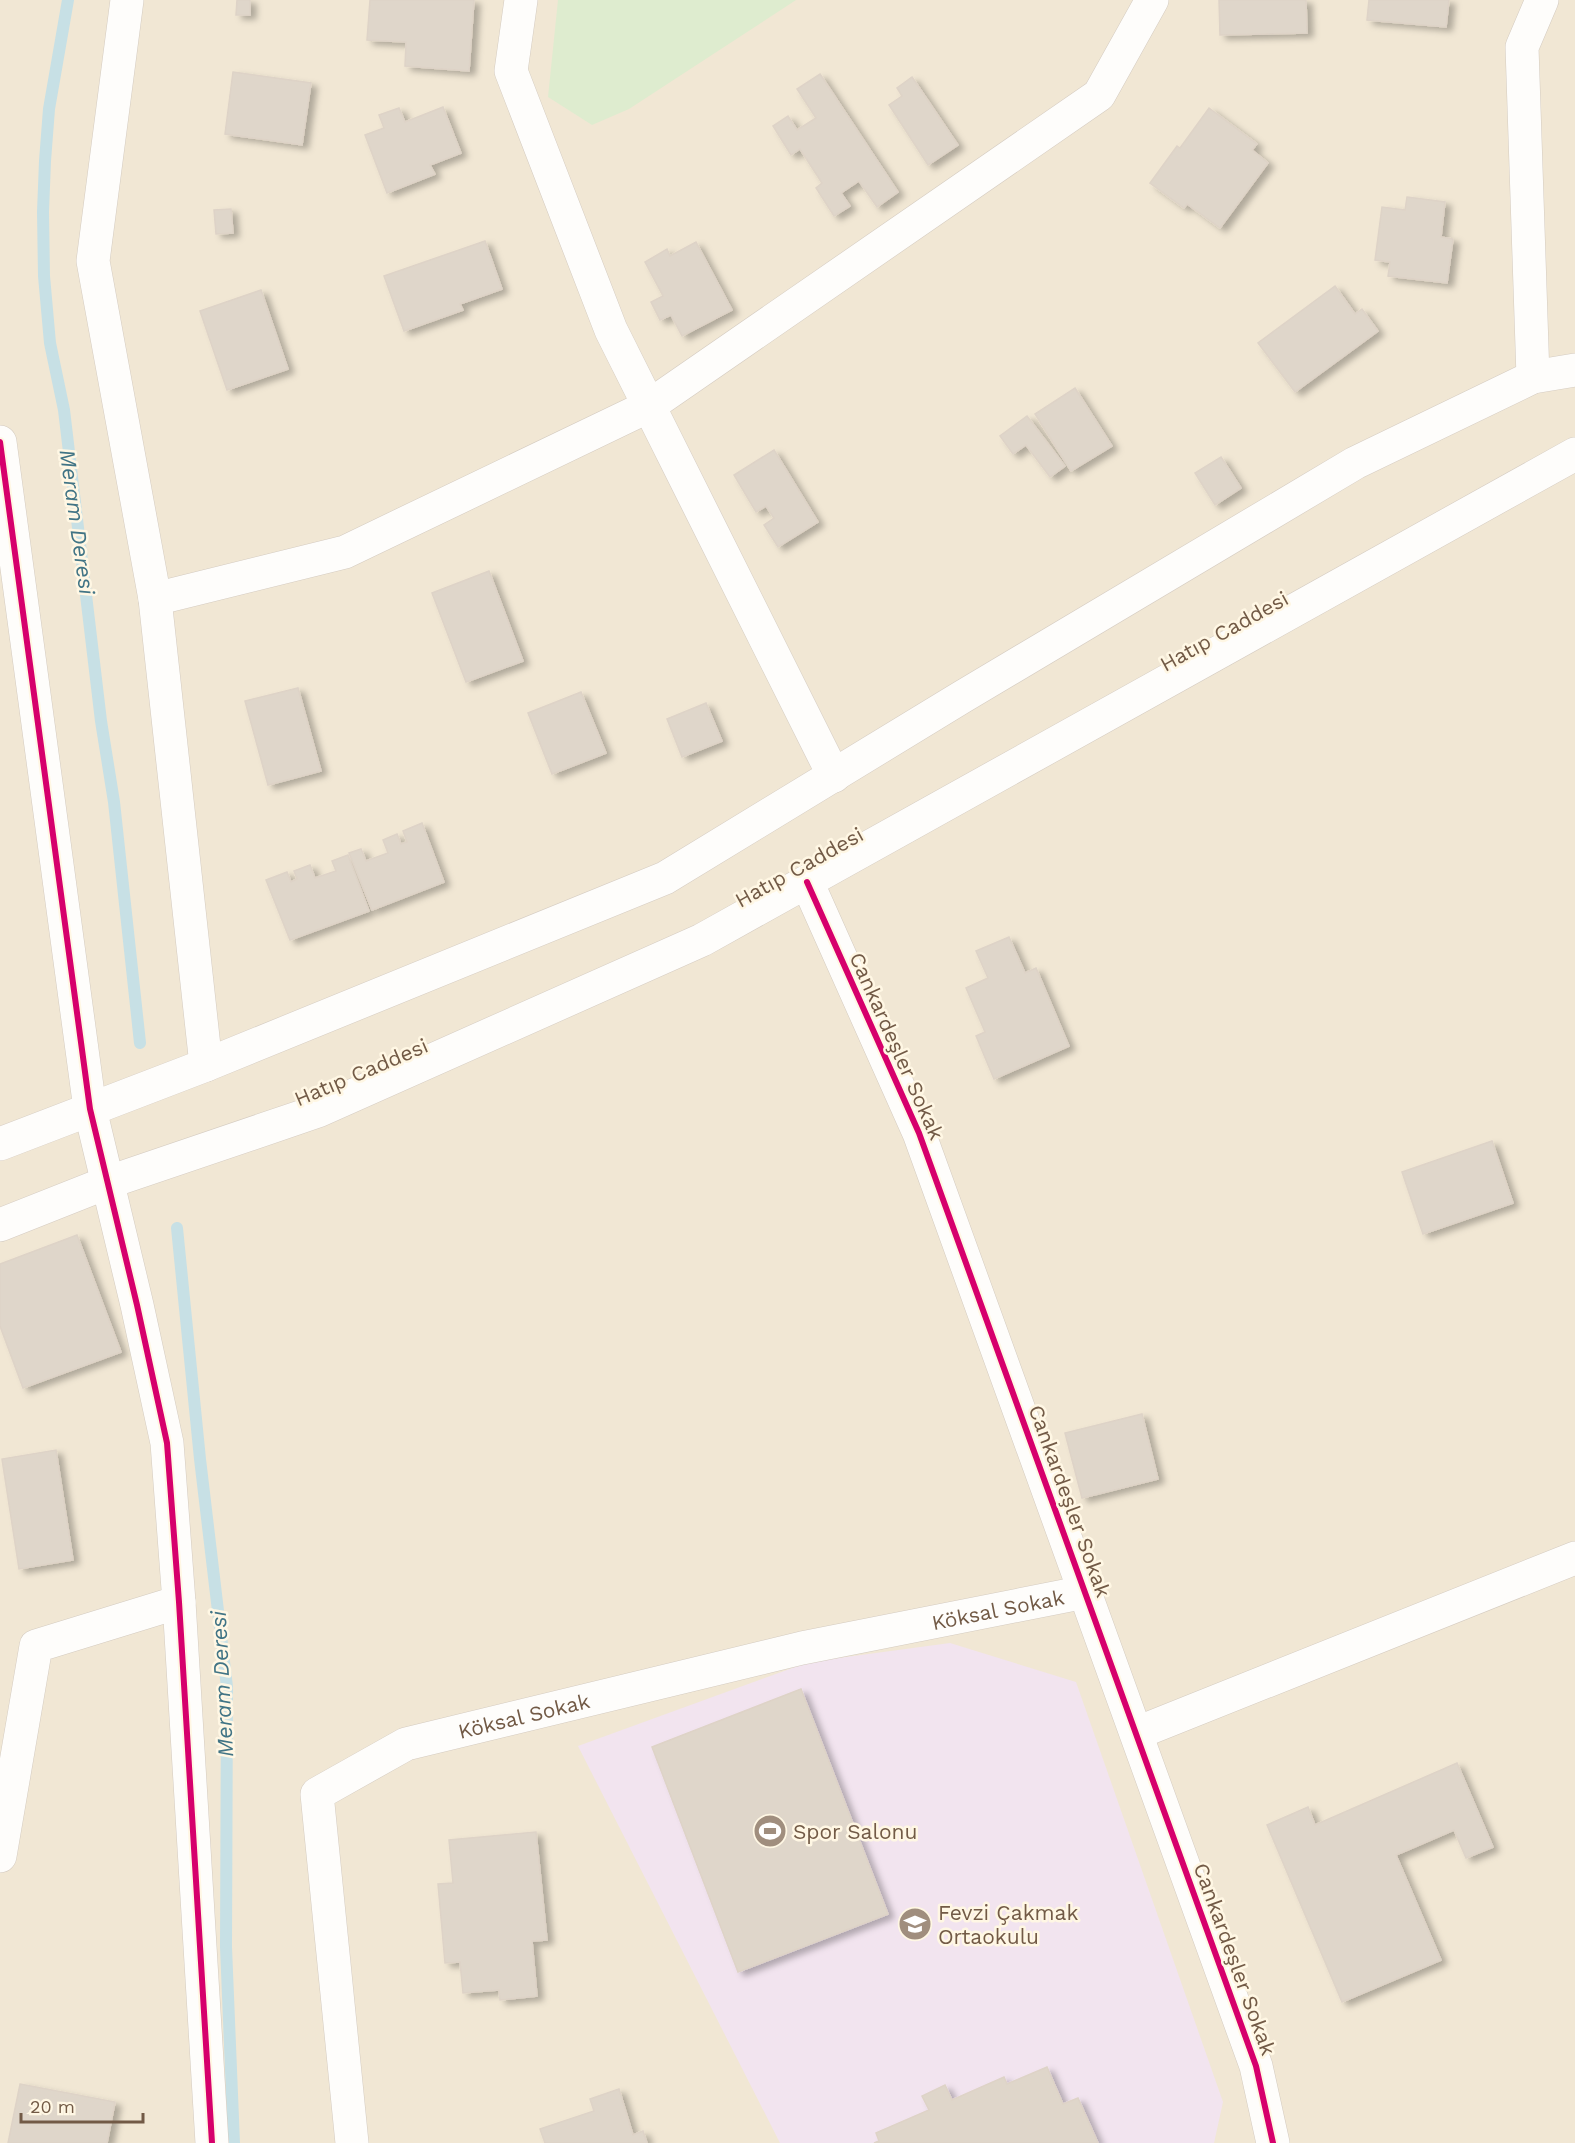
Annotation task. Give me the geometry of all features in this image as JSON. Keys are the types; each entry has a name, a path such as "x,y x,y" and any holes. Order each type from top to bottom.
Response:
{"street":[{"path":"127,0 93,261 155,599 206,1065"},
{"path":"521,0 511,71 611,330 834,776"},
{"path":"155,599 345,552 649,406 1099,95 1152,0"},
{"path":"1533,377 1522,47 1542,0"},
{"path":"0,1144 206,1065 665,878 1354,463 1533,377 1575,370"},
{"path":"0,442 90,1109 167,1443 212,2143"},
{"name":"Hatıp Caddesi","path":"0,1225 106,1182 318,1111 702,940 1575,454"},
{"name":"Cankardeşler Sokak","path":"807,882 919,1133 1256,2066 1273,2143"},
{"path":"1137,1733 1575,1558"},
{"name":"Köksal Sokak","path":"352,2143 317,1794 406,1744 802,1648 1085,1592"},
{"path":"0,1856 36,1647 179,1602"}],"shaded area":[{"path":"0,0 1575,0 1575,2143 0,2143"},
{"name":"Fevzi Çakmak Ortaokulu","path":"950,1643 1076,1682 1223,2102 1214,2143 780,2143 578,1746 809,1662"}],"green space":[{"path":"558,0 796,0 629,109 592,125 548,97"}],"building":[{"path":"237,0 250,0 250,15 236,15"},
{"path":"370,0 474,0 469,71 405,66 406,42 367,40"},
{"path":"1219,0 1306,0 1307,33 1220,35"},
{"path":"1369,0 1449,0 1446,27 1367,20"},
{"path":"233,72 311,83 302,145 225,134"},
{"path":"820,74 898,192 877,207 859,181 841,193 850,206 834,216 816,188 822,183 800,149 791,155 773,126 788,116 797,130 816,118 797,89"},
{"path":"912,77 958,145 928,165 889,105 902,96 897,88"},
{"path":"443,107 461,153 430,165 435,174 387,193 365,135 384,128 379,115 399,108 405,122"},
{"path":"1209,108 1257,144 1252,150 1268,163 1220,228 1187,204 1184,208 1150,183 1177,146 1180,148"},
{"path":"1407,197 1445,202 1441,237 1453,239 1447,283 1388,276 1390,262 1375,260 1382,207 1405,210"},
{"path":"231,209 233,233 216,234 214,210"},
{"path":"485,241 502,289 460,304 463,310 404,331 384,276"},
{"path":"696,242 732,310 682,336 671,315 660,320 651,302 663,296 645,262 667,249 670,256"},
{"path":"1335,286 1355,314 1362,309 1378,331 1295,392 1258,343"},
{"path":"261,290 288,369 227,390 200,311"},
{"path":"1075,388 1112,446 1071,471 1035,414"},
{"path":"1027,416 1065,466 1050,477 1026,445 1013,454 1000,436"},
{"path":"774,450 818,522 778,547 764,525 774,518 766,506 756,512 734,475"},
{"path":"1221,457 1241,488 1215,505 1195,473"},
{"path":"489,571 523,661 466,682 432,593"},
{"path":"298,688 321,771 268,785 245,701"},
{"path":"581,692 606,753 552,774 528,713"},
{"path":"706,703 722,741 682,757 667,719"},
{"path":"422,823 444,882 372,910 349,853 361,849 366,861 388,853 383,840 397,834 401,844 407,842 403,831"},
{"path":"348,855 369,911 290,940 266,880 287,872 291,882 297,879 294,871 310,865 315,878 336,871 332,861"},
{"path":"1009,937 1025,973 1036,968 1069,1046 994,1079 976,1036 985,1032 966,988 988,978 976,951"},
{"path":"1492,1141 1513,1203 1423,1234 1402,1172"},
{"path":"77,1235 121,1352 23,1388 0,1326 0,1264"},
{"path":"1142,1414 1158,1479 1082,1498 1065,1433"},
{"path":"56,1450 73,1560 19,1569 2,1459"},
{"name":"Spor Salonu","path":"801,1689 888,1914 738,1972 652,1747"},
{"path":"1457,1763 1493,1847 1466,1858 1454,1830 1396,1855 1441,1960 1342,2002 1267,1825 1308,1807 1315,1825"},
{"path":"536,1832 547,1940 532,1941 537,1996 500,2000 499,1990 463,1993 460,1962 445,1963 438,1884 453,1883 449,1840"},
{"path":"1047,2067 1063,2104 1078,2098 1098,2143 874,2143 879,2141 876,2133 929,2110 922,2096 945,2085 952,2100 1004,2077 1007,2084"},
{"path":"20,2084 115,2102 107,2143 8,2143"},
{"path":"619,2089 633,2135 643,2131 647,2143 545,2143 540,2129 594,2111 590,2099"}],"waterway":[{"name":"Meram Deresi","path":"68,0 49,109 43,212 44,276 50,343 64,410 101,721 114,802 140,1043"},
{"name":"Meram Deresi","path":"177,1228 200,1459 227,1687 226,1947 234,2143"}],"cycle path":[{"path":"0,442 90,1109 167,1443 212,2143"},
{"path":"807,882 919,1133 1256,2066 1273,2143"}],"place":[{"name":"Spor Salonu","path":"770,1831"},
{"name":"Fevzi Çakmak Ortaokulu","path":"915,1924"}]}
